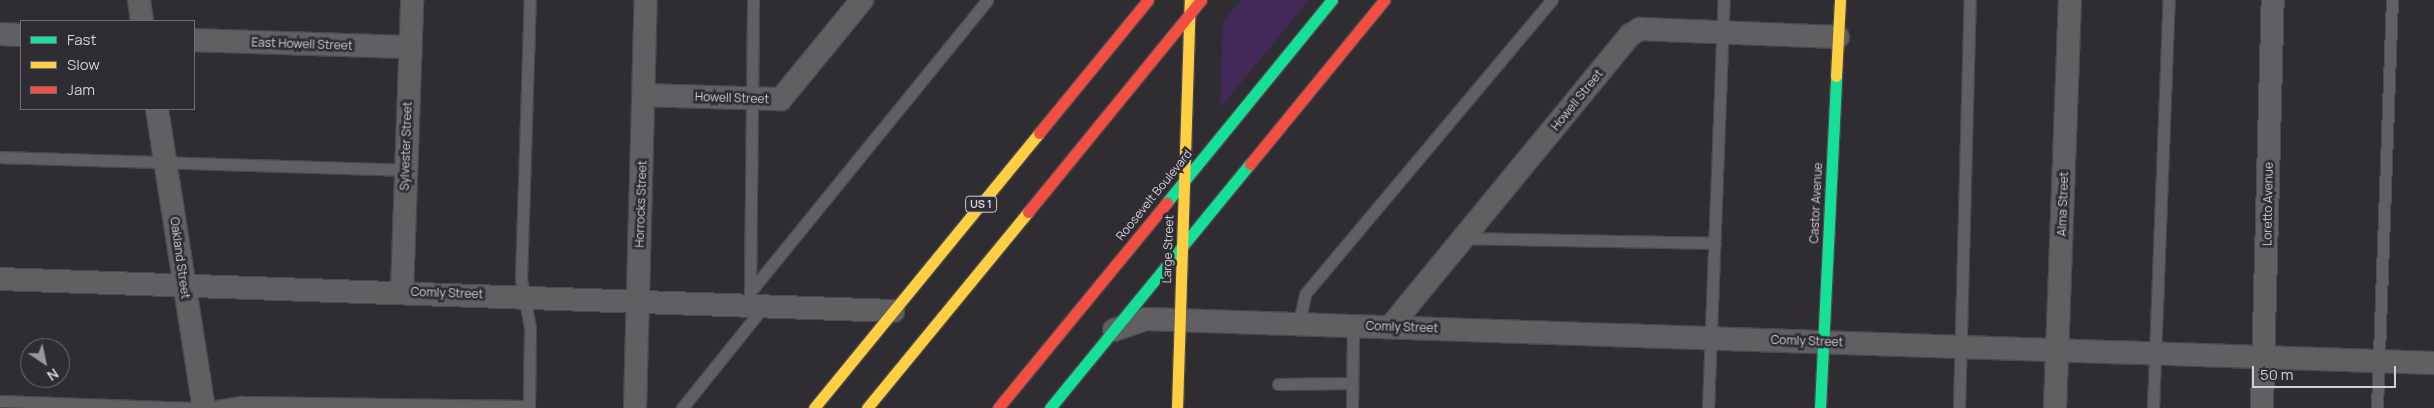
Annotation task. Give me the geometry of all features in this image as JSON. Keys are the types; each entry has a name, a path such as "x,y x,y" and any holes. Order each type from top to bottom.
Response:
{"main road":[{"name":"US 1","path":"814,408 1148,0"},
{"name":"Large Street","path":"1177,408 1190,0"},
{"path":"867,408 1202,0"},
{"name":"Roosevelt Boulevard","path":"998,408 1332,0"},
{"path":"1050,408 1384,0"},
{"name":"Castor Avenue","path":"1820,408 1840,0"}],"street":[{"path":"139,0 142,20"},
{"name":"Sylvester Street","path":"402,292 412,0"},
{"name":"Horrocks Street","path":"635,408 646,0"},
{"name":"Howell Street","path":"644,95 781,99 862,0"},
{"name":"Alma Street","path":"2055,408 2070,0"},
{"name":"Loretto Avenue","path":"2262,408 2274,0"},
{"name":"Howell Street","path":"1391,326 1630,35 1640,29 1838,37"},
{"path":"0,34 20,34"},
{"name":"East Howell Street","path":"195,40 410,47"},
{"name":"Oakland Street","path":"157,110 205,408"},
{"name":"Comly Street","path":"0,279 524,296 639,303 754,301 894,311"},
{"name":"Comly Street","path":"1114,330 1136,320 1179,320 1824,342 1961,343 2264,354 2434,363"}],"lane":[{"path":"205,408 241,402 529,407 530,328 524,296 530,0"},
{"path":"753,0 754,301"},
{"path":"682,408 754,301 987,0"},
{"path":"1298,324 1305,294 1552,0"},
{"path":"1708,408 1724,0"},
{"path":"1959,408 1970,0"},
{"path":"2153,408 2169,0"},
{"path":"2376,408 2392,0"},
{"path":"0,157 167,164 405,170"},
{"path":"1465,238 1715,243"},
{"path":"1352,408 1353,325"},
{"path":"1278,384 1352,383"},
{"path":"0,401 191,408"}],"shaded area":[{"path":"1241,0 1309,0 1220,108 1223,21"}],"traffic: fast":[{"path":"1167,202 1332,0"},
{"path":"1820,408 1836,76"},
{"path":"1050,408 1250,164"}],"traffic: slow":[{"path":"1177,408 1190,0"},
{"path":"1836,76 1840,0"},
{"path":"814,408 1039,133"},
{"path":"867,408 1028,212"}],"traffic: jam":[{"path":"1039,133 1148,0"},
{"path":"1028,212 1201,0"},
{"path":"1250,164 1384,0"},
{"path":"998,408 1167,202"}]}
